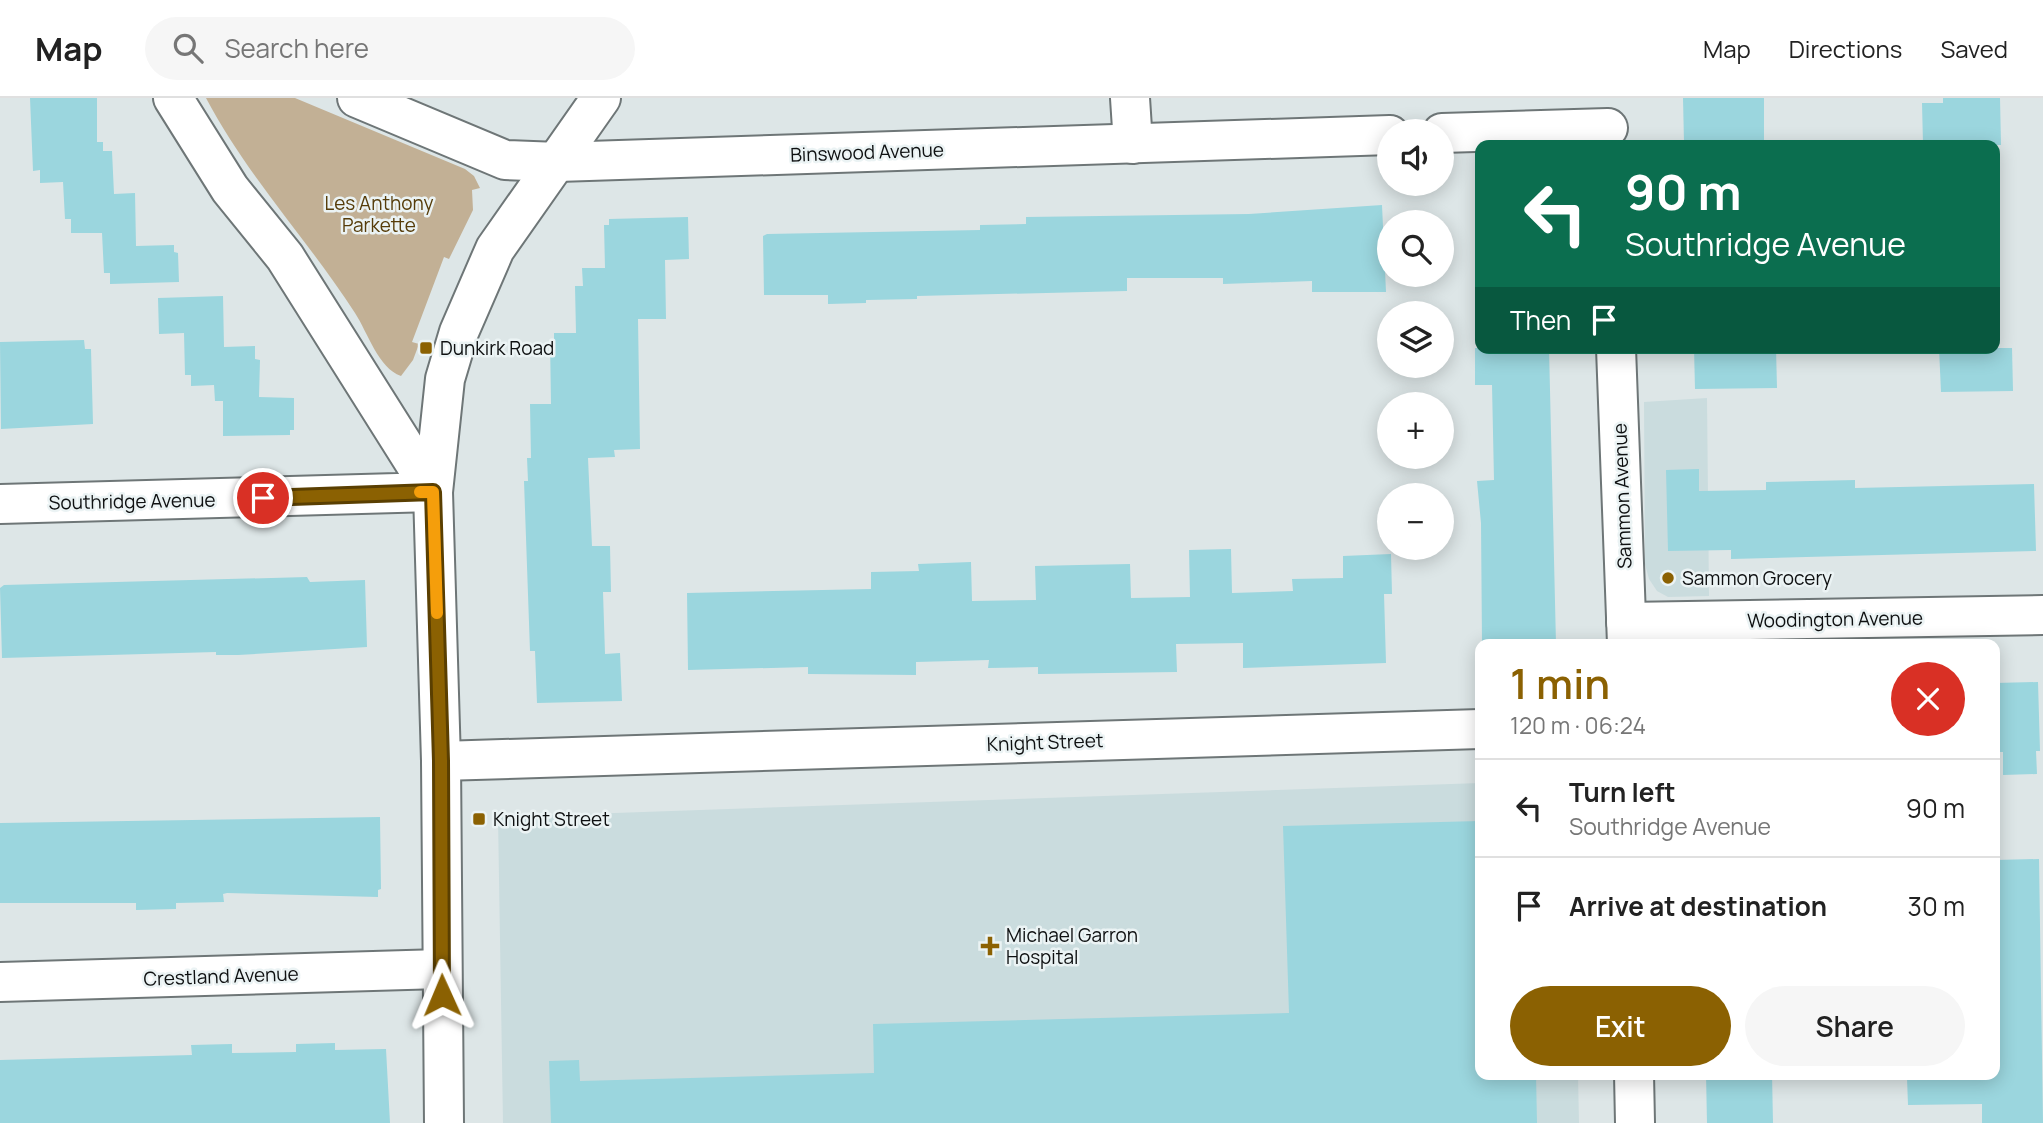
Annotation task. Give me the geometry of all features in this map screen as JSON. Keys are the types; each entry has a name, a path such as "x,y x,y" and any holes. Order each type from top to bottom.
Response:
{"street":[{"path":"173,98 230,189 292,267 433,492"},
{"name":"Binswood Avenue","path":"357,98 505,160 558,162 1377,135"},
{"path":"444,1123 441,761 433,492 445,379 459,331 495,249 517,214 558,162 601,98"},
{"path":"1130,98 1133,144"},
{"path":"1454,132 1608,124"},
{"name":"Sammon Avenue","path":"1616,354 1626,633"},
{"name":"Southridge Avenue","path":"0,504 433,492"},
{"name":"Woodington Avenue","path":"1626,633 2043,615"},
{"name":"Knight Street","path":"441,761 1475,729"},
{"name":"Crestland Avenue","path":"0,982 441,970"},
{"path":"1634,1080 1635,1123"}],"shaded area":[{"path":"1707,398 1709,596 1668,597 1657,591 1649,579 1645,564 1644,402"},
{"name":"Michael Garron Hospital","path":"1475,783 1475,1080 1578,1080 1579,1123 503,1123 498,817"}],"green space":[{"name":"Les Anthony Parkette","path":"206,98 295,98 465,169 474,176 480,188 472,190 473,210 449,259 444,257 412,342 419,344 413,360 401,376 386,366 380,358 337,286 240,154"}],"building":[{"path":"30,98 97,98 97,142 103,142 103,151 112,151 114,194 135,193 136,246 174,245 174,252 178,253 179,282 110,284 110,273 104,273 102,233 71,233 71,219 65,219 63,182 40,183 40,170 33,171"},
{"path":"1683,98 1764,98 1764,140 1684,140"},
{"path":"1943,98 2000,98 2001,145 2000,140 1923,140 1922,103 1943,103"},
{"path":"1382,205 1382,210 1377,210 1377,287 1386,287 1386,292 1312,292 1312,281 1223,284 1223,278 1127,278 1127,291 917,296 917,299 828,304 828,295 764,295 763,236 767,234 980,230 980,225 1026,224 1026,217 1249,214"},
{"path":"688,217 689,259 665,260 666,319 638,319 640,449 614,450 615,457 588,458 592,546 610,546 611,592 603,592 605,654 620,653 622,701 537,703 535,651 530,651 524,481 528,481 527,458 531,458 530,404 551,404 550,339 554,339 554,333 576,333 575,286 583,286 582,268 605,268 604,225 609,225 609,219"},
{"path":"223,296 224,347 255,346 255,359 260,360 259,397 294,398 294,430 290,430 290,435 223,436 223,401 215,401 214,385 191,386 191,375 185,375 184,333 159,334 158,298"},
{"path":"84,340 85,349 91,349 93,424 1,429 0,342"},
{"path":"2000,348 2012,348 2013,391 1941,392 1939,354 2000,354"},
{"path":"1475,354 1549,354 1556,639 1482,639 1481,523 1477,481 1494,480 1492,385 1475,385"},
{"path":"1694,354 1776,354 1777,388 1695,389"},
{"path":"1699,469 1699,491 1766,490 1766,482 1855,480 1855,488 2034,484 2036,551 1731,559 1731,550 1668,551 1666,470"},
{"path":"1231,549 1232,593 1293,591 1292,579 1343,578 1343,556 1377,555 1377,560 1391,560 1392,594 1384,594 1386,663 1243,668 1243,643 1176,644 1177,672 1038,674 1038,667 988,668 989,660 916,662 916,675 808,674 808,667 688,670 687,593 871,589 871,572 919,571 918,564 971,562 972,601 1036,600 1035,566 1130,564 1131,598 1190,597 1189,550"},
{"path":"307,577 310,582 365,580 367,647 238,655 216,655 216,652 2,658 0,588 4,585"},
{"path":"2038,682 2040,751 2036,751 2037,774 2003,775 2003,752 2000,752 2000,683"},
{"path":"380,817 381,889 378,890 378,897 227,893 223,894 224,902 176,903 176,909 136,910 136,903 0,903 0,823"},
{"name":"Michael Garron Hospital","path":"1475,821 1475,1080 1536,1080 1537,1123 551,1123 549,1061 579,1060 580,1081 874,1073 873,1024 1289,1013 1283,826"},
{"path":"2039,859 2043,1123 1982,1123 1982,1104 1908,1105 1907,1080 2000,1080 2000,860"},
{"path":"335,1043 335,1050 386,1049 390,1123 0,1123 0,1060 192,1055 191,1045 232,1044 232,1053 296,1052 296,1044"},
{"path":"1706,1080 1772,1080 1773,1123 1707,1123"}],"slow traffic":[{"path":"420,492 433,492 437,613"}],"place":[{"name":"Dunkirk Road","path":"426,348"},
{"name":"Sammon Grocery","path":"1668,578"},
{"name":"Knight Street","path":"479,819"},
{"name":"Michael Garron Hospital","path":"990,946"}],"route":[{"path":"263,498 433,492 441,761 442,995"}]}
